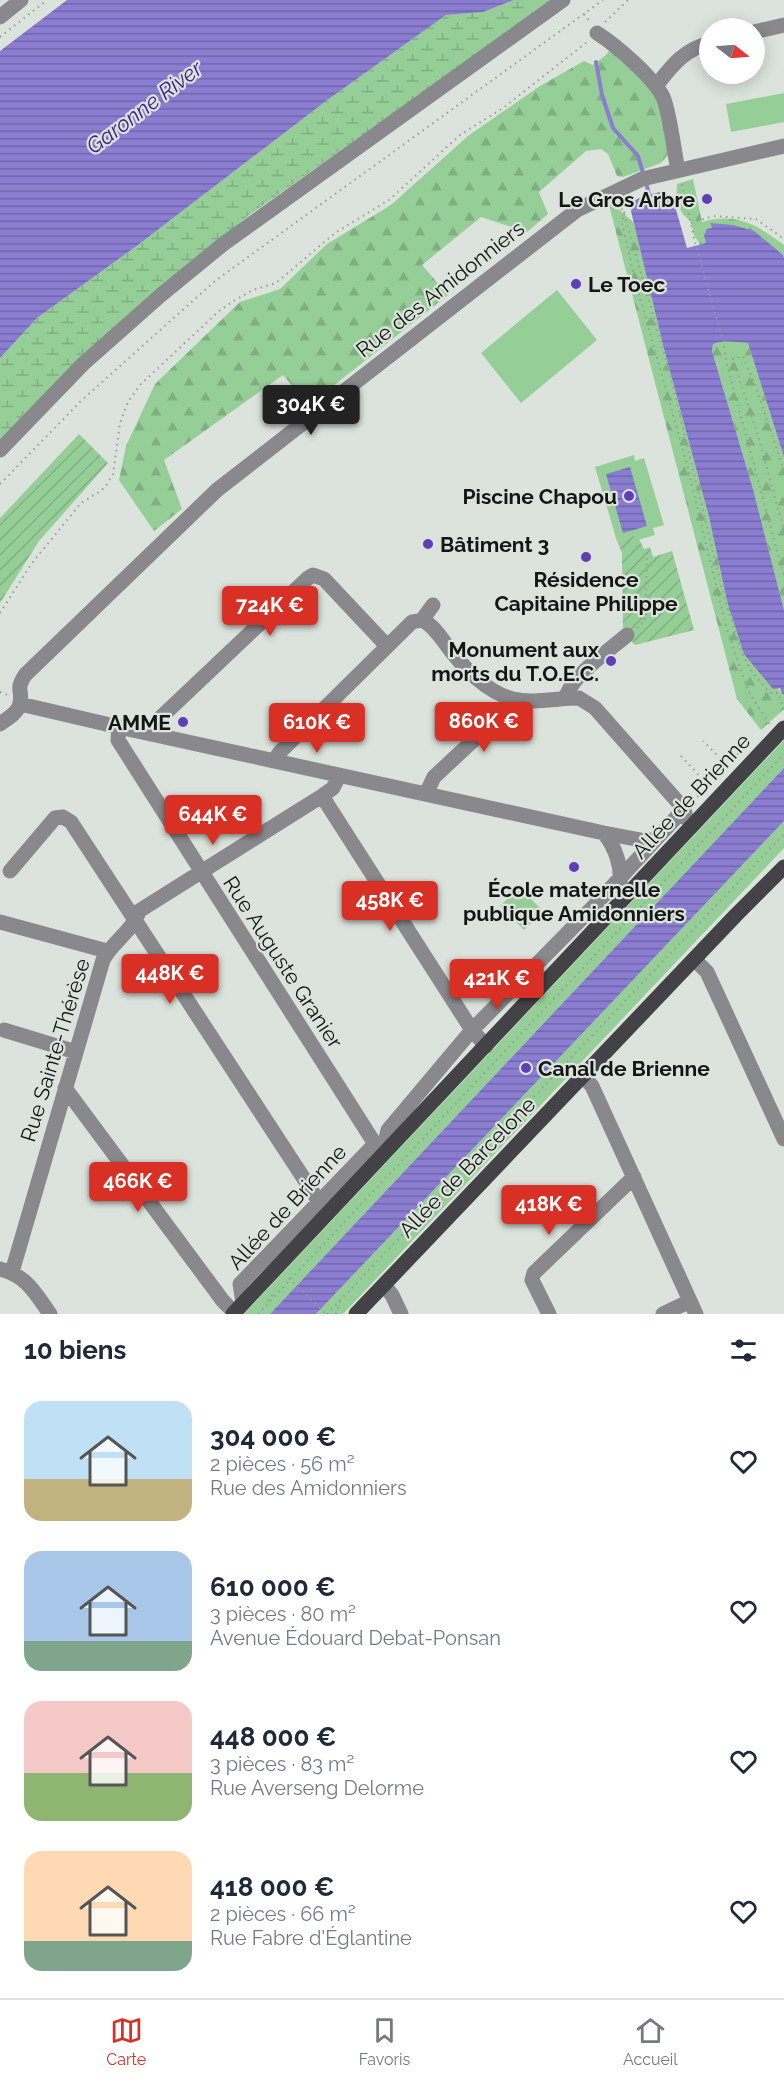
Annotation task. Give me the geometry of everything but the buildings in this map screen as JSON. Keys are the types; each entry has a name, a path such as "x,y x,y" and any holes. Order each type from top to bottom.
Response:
{"main road":[{"name":"Allée de Brienne","path":"236,1310 323,1208 378,1149 486,1046 781,731"},
{"name":"Allée de Barcelone","path":"356,1314 784,867"}],"street":[{"path":"0,17 21,0"},
{"path":"0,450 83,364 222,245 563,0"},
{"path":"765,29 784,25"},
{"path":"597,33 612,42 656,86 664,99 678,170"},
{"path":"656,86 676,60 699,47"},
{"name":"Rue des Amidonniers","path":"20,704 19,687 25,675 217,490 577,210 630,183 784,146"},
{"path":"150,734 157,721 308,578 314,575 324,579 387,646"},
{"path":"274,761 280,752 412,622 422,620 433,605"},
{"path":"422,620 430,625 477,680 513,699 567,698 586,702 595,708 682,801 708,809"},
{"path":"567,698 568,690 580,676 627,635"},
{"path":"426,794 434,777 508,708 513,699"},
{"path":"0,724 16,711 20,704 118,728 604,833 646,841 656,839"},
{"name":"Rue Auguste Granier","path":"118,728 118,740 378,1149"},
{"name":"Rue Sainte-Thérèse","path":"6,1271 65,1088 103,960 108,951 136,921 139,910 322,796 333,788 339,776"},
{"path":"322,796 472,1030 486,1046"},
{"path":"682,801 686,818 685,833"},
{"name":"Allée de Brienne","path":"378,1149 388,1130 472,1030 656,839 682,801"},
{"path":"10,871 55,818 63,817 71,822 323,1208"},
{"path":"604,833 614,849 621,877 617,906"},
{"path":"0,922 108,951"},
{"path":"695,960 706,972 784,1139"},
{"path":"4,1030 76,1052"},
{"path":"583,1076 592,1086 693,1308 663,1314"},
{"path":"65,1088 224,1301 236,1310"},
{"path":"549,1314 532,1280 534,1273 634,1177"},
{"path":"6,1271 26,1281 50,1314"},
{"path":"384,1285 392,1295 401,1314"}],"path":[{"path":"0,37 47,0"},
{"path":"0,484 80,402 215,281 603,0"},
{"path":"0,613 32,563 81,503 101,490 113,474 120,423 128,402 140,386 219,311 253,290 276,283 335,233 399,193 460,135 503,108 597,33 628,0"},
{"path":"678,170 784,577"},
{"path":"613,191 624,214 667,363 725,600 738,643 752,672 770,693 778,693 782,698 784,711"},
{"path":"624,214 622,223 635,280 686,461 729,635 748,691 766,721 781,731"},
{"path":"691,223 713,216 756,219 784,239"},
{"path":"726,360 743,356 755,384 784,471"},
{"path":"733,359 758,436 784,530"},
{"path":"627,635 645,621 647,551"},
{"path":"703,741 722,760"},
{"path":"682,801 729,753 748,754"},
{"path":"258,1314 784,754"},
{"path":"681,756 708,785"},
{"name":"Allée de Brienne","path":"682,801 708,785 728,766 722,760"},
{"path":"288,1277 326,1314 784,834"},
{"path":"336,1314 343,1297"}],"green space":[{"path":"514,0 553,0 248,216 127,317 0,440 0,358 37,318 138,245 326,101 446,15 483,12"},
{"path":"611,48 662,100 671,151 661,163 623,177 617,176 608,154 601,149 586,151 539,192 548,214 527,232 481,217 422,265 448,295 309,405 283,375 164,460 182,509 154,531 119,480 126,446 155,384 240,302 280,289 327,244 391,205 468,136 540,86 584,61 593,65"},
{"path":"784,93 784,122 731,132 726,104"},
{"path":"693,179 702,222 726,219 746,222 784,245 784,258 783,255 710,224 712,228 706,244 700,245 693,233 692,223 676,202 677,184"},
{"path":"613,204 634,223 663,345 709,517 727,601 784,694 784,709 761,730 737,699 609,205"},
{"path":"557,290 597,340 521,403 481,353"},
{"path":"731,340 748,343 784,457 784,610 753,489 712,351 713,344"},
{"path":"79,434 108,463 39,541 0,603 0,518"},
{"name":"Piscine Chapou","path":"634,455 635,461 644,458 664,525 653,528 655,535 638,540 637,535 617,541 595,467"},
{"path":"637,535 644,549 650,547 653,557 672,551 694,630 635,645 623,632 622,553 617,541"},
{"path":"784,740 784,768 270,1314 244,1314"},
{"path":"784,821 784,848 343,1314 316,1314"},
{"path":"519,887 543,911 524,930 500,906"}],"water":[{"name":"Garonne River","path":"67,0 514,0 483,12 446,15 326,101 138,245 37,318 0,358 0,51"},
{"path":"660,192 667,193 673,199 687,248 706,243 704,235 707,229 712,228 710,223 733,225 754,231 784,258 784,457 748,343 713,344 712,351 753,489 784,610 784,694 780,688 773,689 744,654 727,601 709,517 663,345 631,211 634,201"},
{"path":"630,467 647,526 623,533 606,474"},
{"name":"Canal de Brienne","path":"784,768 784,821 316,1314 270,1314"}],"waterway":[{"path":"596,62 602,95 613,128 638,156 644,176"},
{"path":"646,183 649,194"}],"place":[{"name":"Le Gros Arbre","path":"707,199"},
{"name":"Le Toec","path":"576,284"},
{"name":"Piscine Chapou","path":"629,496"},
{"name":"Bâtiment 3","path":"428,544"},
{"name":"Résidence Capitaine Philippe","path":"586,557"},
{"name":"Monument aux morts du T.O.E.C.","path":"611,661"},
{"name":"AMME","path":"183,722"},
{"name":"École maternelle publique Amidonniers","path":"574,867"},
{"name":"Canal de Brienne","path":"526,1068"}]}
